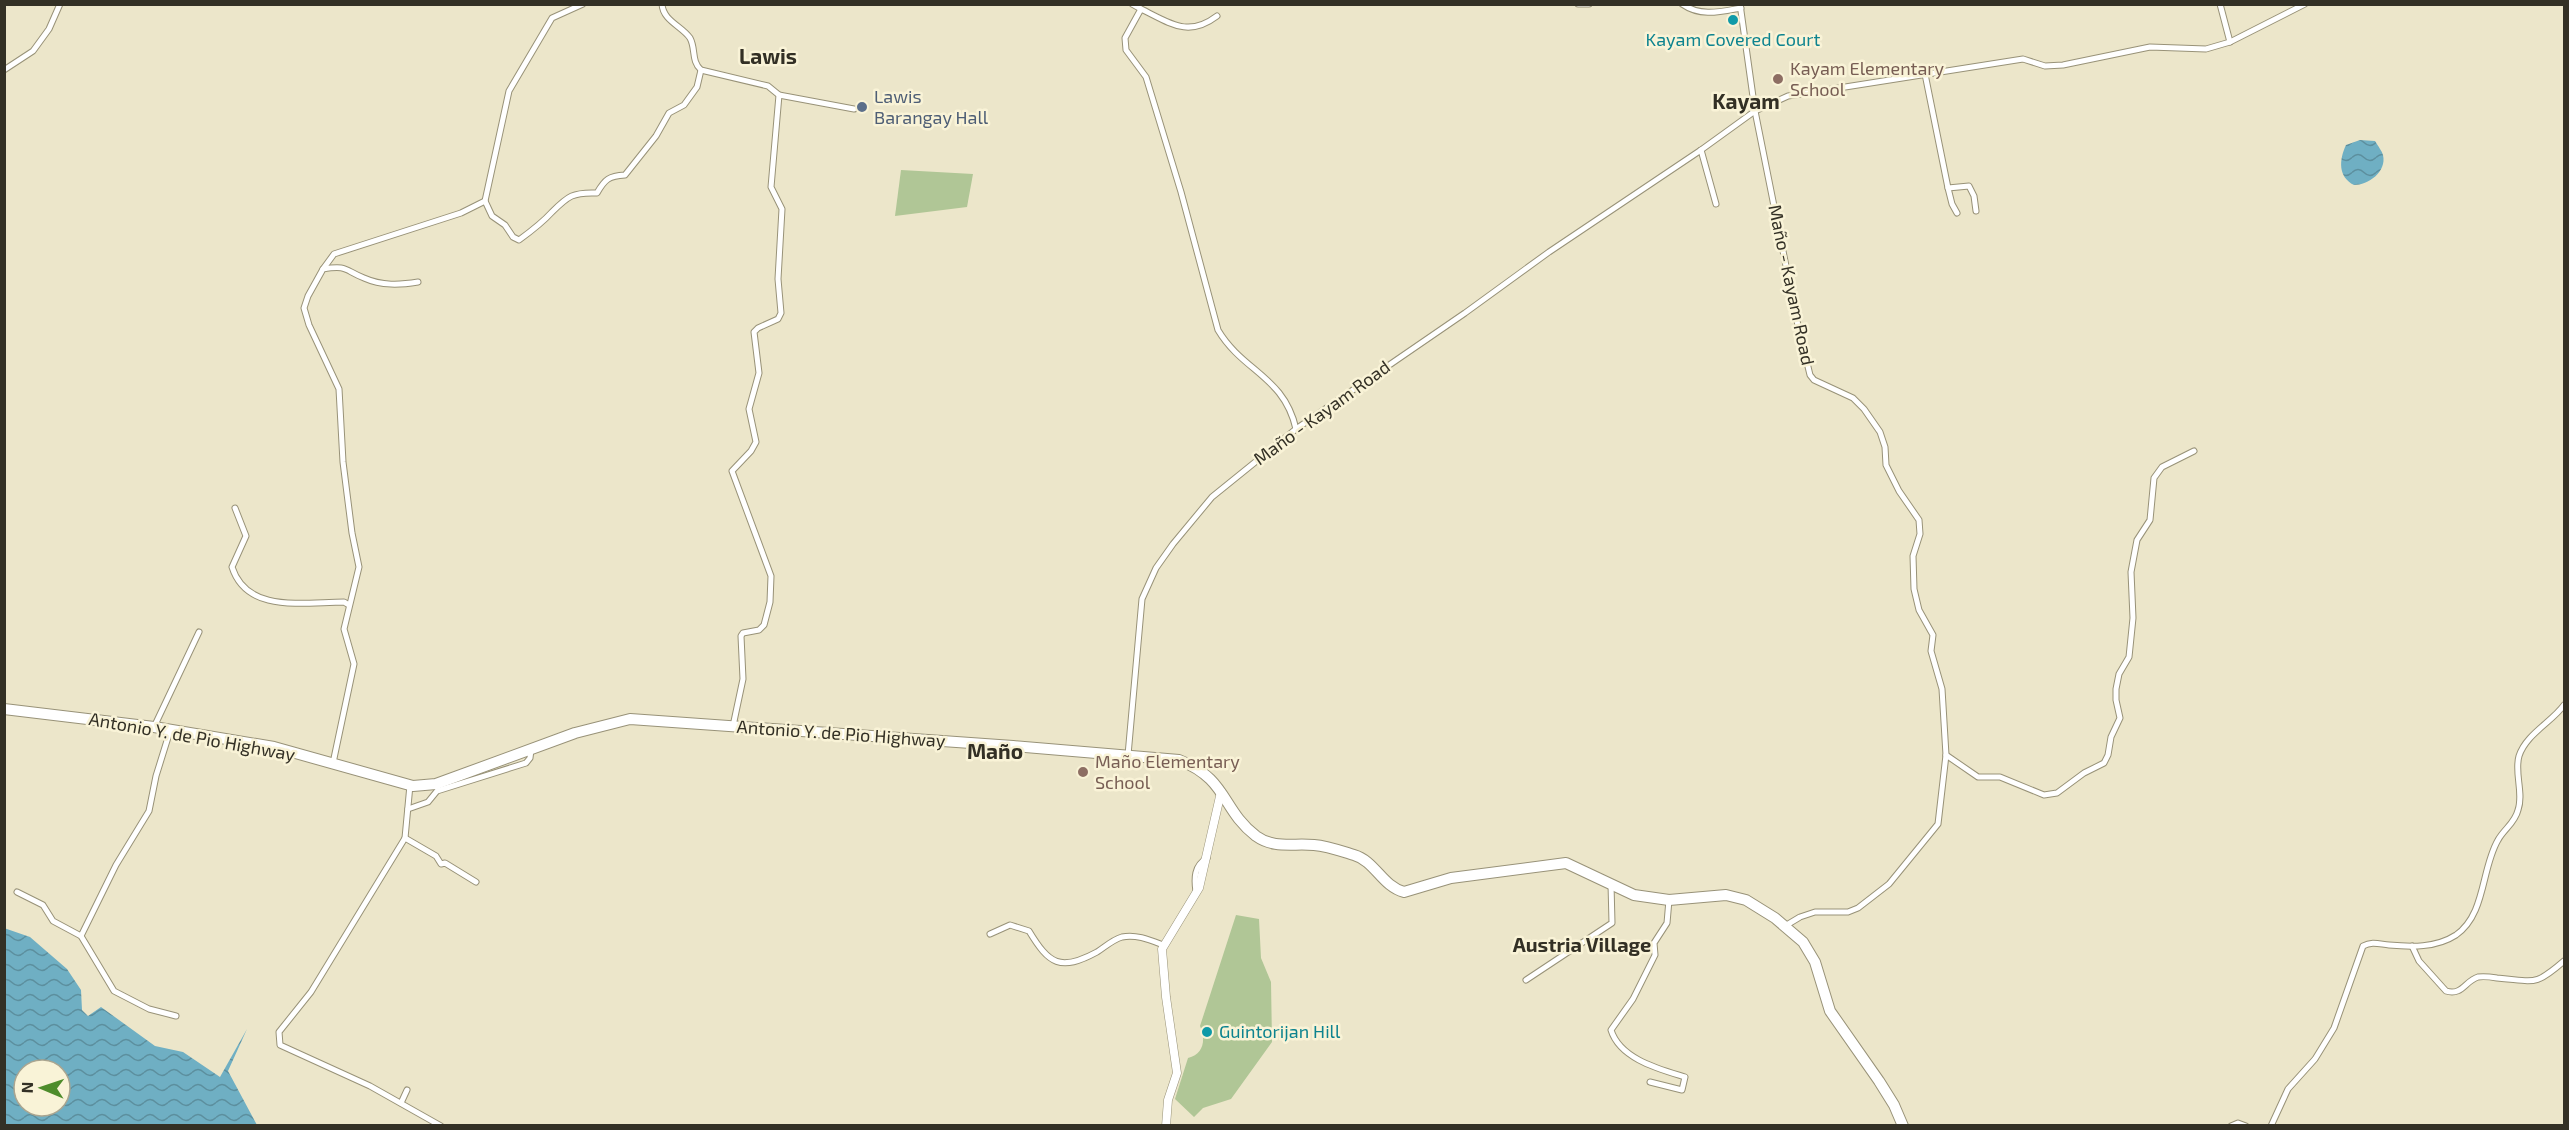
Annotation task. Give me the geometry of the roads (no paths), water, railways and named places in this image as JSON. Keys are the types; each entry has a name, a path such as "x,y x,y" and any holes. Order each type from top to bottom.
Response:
{"highway":[{"name":"Antonio Y. de Pio Highway","path":"4,709 154,727 274,747 410,785 436,784 575,733 630,719 1179,760 1198,768 1222,791 1238,818 1265,842 1280,845 1317,845 1353,854 1369,864 1388,885 1404,892 1451,878 1506,873 1558,863 1580,868 1634,895 1669,900 1726,895 1746,900 1785,926 1803,942 1815,962 1830,1011 1879,1081 1903,1125"}],"street":[{"path":"4,70 33,51 49,29 60,4"},
{"path":"583,4 552,18 509,91 485,201 492,216 505,225 513,237 519,240 552,213 559,203 572,195 597,193 604,180 610,176 625,175 656,136 669,113 684,105 697,87 701,70"},
{"path":"654,4 662,7 664,14 690,39 695,63 701,70 768,86 779,95 854,109"},
{"path":"1132,4 1175,26 1188,28 1203,26 1217,16"},
{"path":"1578,4 1589,4"},
{"path":"1682,4 1692,11 1709,14 1740,6"},
{"path":"2220,4 2230,42"},
{"path":"1755,111 1788,96 2023,59 2045,66 2063,65 2150,47 2206,49 2230,42 2305,4"},
{"name":"Maño - Kayam Road","path":"1740,6 1755,111 1810,375 1814,380 1853,398 1864,409 1880,432 1886,447 1886,465 1899,491 1919,520 1920,534 1913,556 1914,589 1919,610 1933,635 1931,651 1942,689 1947,755 1938,824 1889,884 1858,908 1848,912 1815,912 1800,917 1785,926"},
{"path":"1141,9 1125,38 1126,50 1146,77 1181,192 1218,330 1242,360 1281,392 1296,429"},
{"path":"1925,74 1948,188 1957,213"},
{"path":"733,726 743,679 741,636 743,633 759,630 764,625 771,589 767,562 732,471 751,451 756,442 749,409 759,373 754,332 778,319 781,314 778,279 782,209 771,187 779,95"},
{"name":"Maño - Kayam Road","path":"1128,755 1140,613 1146,589 1173,544 1205,505 1241,472 1296,429 1755,111"},
{"path":"1701,150 1716,204"},
{"path":"1948,188 1969,186 1974,196 1976,212"},
{"path":"333,764 354,664 344,629 359,567 343,462 339,389 309,325 304,308 323,269 334,254 461,213 485,201"},
{"path":"323,269 344,267 365,279 389,284 418,282"},
{"path":"1947,755 1978,777 2000,777 2044,795 2056,793 2084,773 2104,763 2111,737 2120,718 2116,689 2119,674 2129,657 2133,618 2131,572 2137,540 2150,520 2154,478 2162,467 2194,451"},
{"path":"235,508 246,536 232,567 242,587 255,596 274,602 344,602 349,605"},
{"path":"154,727 199,632"},
{"path":"2271,1125 2288,1089 2315,1059 2334,1028 2363,946 2374,943 2422,946 2451,938 2472,915 2484,886 2488,864 2498,839 2511,824 2519,809 2517,764 2520,754 2549,719 2565,705"},
{"path":"81,936 116,865 149,811 156,777 170,731"},
{"path":"408,809 428,802 437,791 526,763 530,758 531,750"},
{"path":"410,785 405,838 311,992 279,1032 278,1040 280,1045 401,1103 441,1125"},
{"path":"1166,1125 1168,1100 1177,1073 1166,997 1163,945 1196,893 1208,857 1222,791"},
{"path":"405,838 435,856 441,864 445,863 476,882"},
{"path":"1526,980 1612,923 1611,884"},
{"path":"17,892 43,905 53,921 81,936 114,991 149,1009 177,1016"},
{"path":"1650,1082 1682,1090 1685,1077 1627,1053 1617,1044 1611,1030 1633,999 1655,955 1654,943 1667,923 1669,900"},
{"path":"990,933 1010,926 1029,931 1042,952 1056,963 1072,962 1123,937 1142,937 1163,945"},
{"path":"2412,946 2419,961 2446,991 2452,993 2461,990 2475,978 2481,976 2535,982 2544,978 2565,961"},
{"path":"401,1103 407,1090"},
{"path":"2231,1125 2238,1123 2246,1125"}],"water":[{"path":"2360,140 2375,141 2382,153 2383,161 2382,167 2375,176 2365,183 2354,185 2345,177 2341,162 2346,145"},
{"path":"4,928 30,937 67,969 81,990 82,1010 88,1016 101,1007 155,1046 183,1052 220,1077 247,1029 228,1071 257,1125 5,1125"}],"place":[{"name":"Kayam Covered Court","path":"1733,20"},
{"name":"Kayam Elementary School","path":"1778,79"},
{"name":"Lawis Barangay Hall","path":"862,107"},
{"name":"Maño Elementary School","path":"1083,772"},
{"name":"Guintorijan Hill","path":"1207,1032"}],"district":[{"name":"Lawis","path":"768,57"},
{"name":"Kayam","path":"1746,102"},
{"name":"Maño","path":"995,752"},
{"name":"Austria Village","path":"1582,945"}]}
